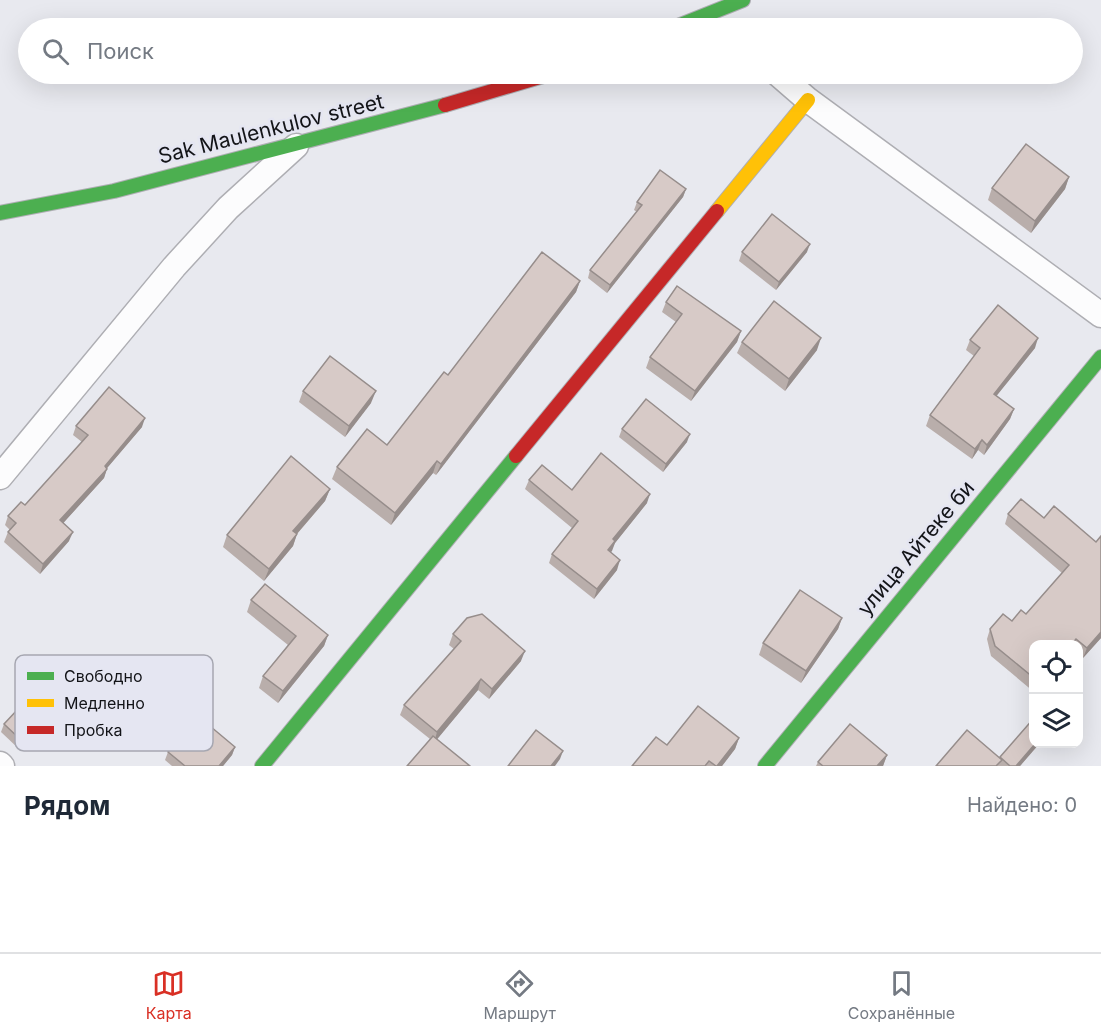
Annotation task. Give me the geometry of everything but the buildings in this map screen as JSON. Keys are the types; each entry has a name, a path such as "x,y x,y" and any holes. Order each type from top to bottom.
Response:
{"street":[{"path":"724,18 743,0"},
{"name":"Sak Maulenkulov street","path":"0,213 114,190 401,118 516,84"},
{"path":"790,84 808,100 1101,315"},
{"path":"262,766 808,100"},
{"path":"0,477 189,250 228,208 298,144"},
{"name":"улица Айтеке би","path":"765,766 827,687 1101,357"}],"traffic: fast":[{"path":"698,18 743,0"},
{"path":"0,213 114,191 445,105"},
{"path":"765,766 1101,357"},
{"path":"262,766 516,456"}],"traffic: slow":[{"path":"717,211 808,100"}],"traffic: jam":[{"path":"445,105 516,84"},
{"path":"516,456 717,211"}]}
